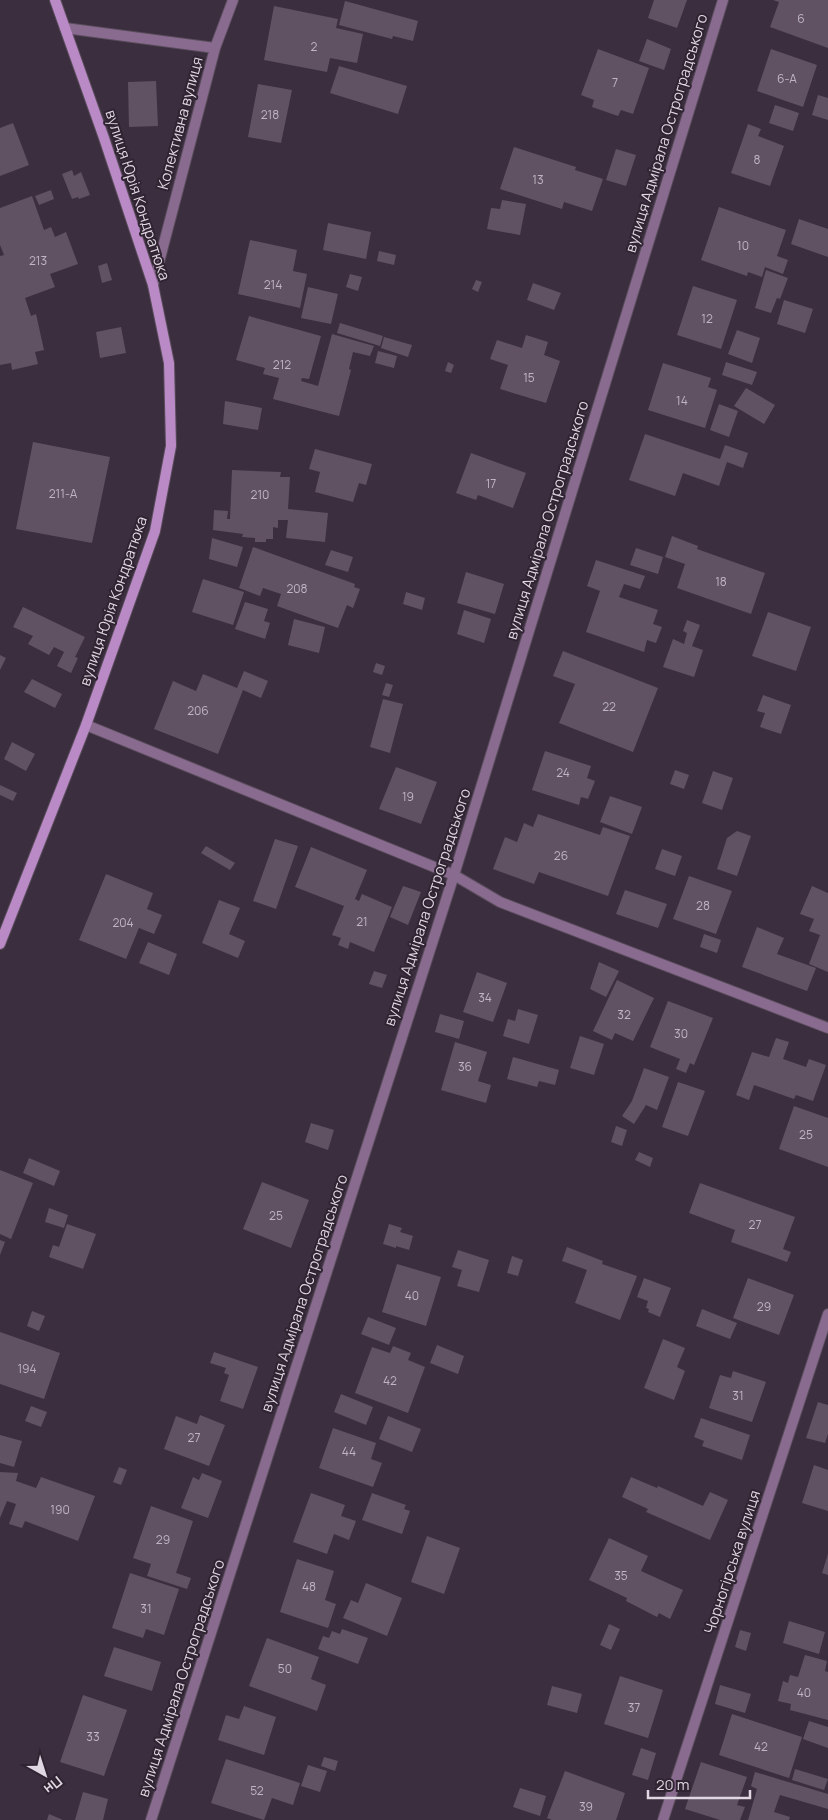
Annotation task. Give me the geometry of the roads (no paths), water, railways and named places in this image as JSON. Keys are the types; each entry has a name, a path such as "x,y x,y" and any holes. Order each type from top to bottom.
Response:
{"street":[{"name":"вулиця Юрія Кондратюка","path":"0,942 86,726 155,531 172,446 169,363 153,285 55,0"},
{"name":"Колективна вулиця","path":"153,285 215,48 233,0"},
{"name":"вулиця Адмірала Остроградського","path":"151,1820 454,875 723,0"},
{"path":"65,28 215,48"},
{"path":"86,726 454,875 500,902 828,1028"},
{"name":"Чорногірська вулиця","path":"663,1820 828,1314"}]}
